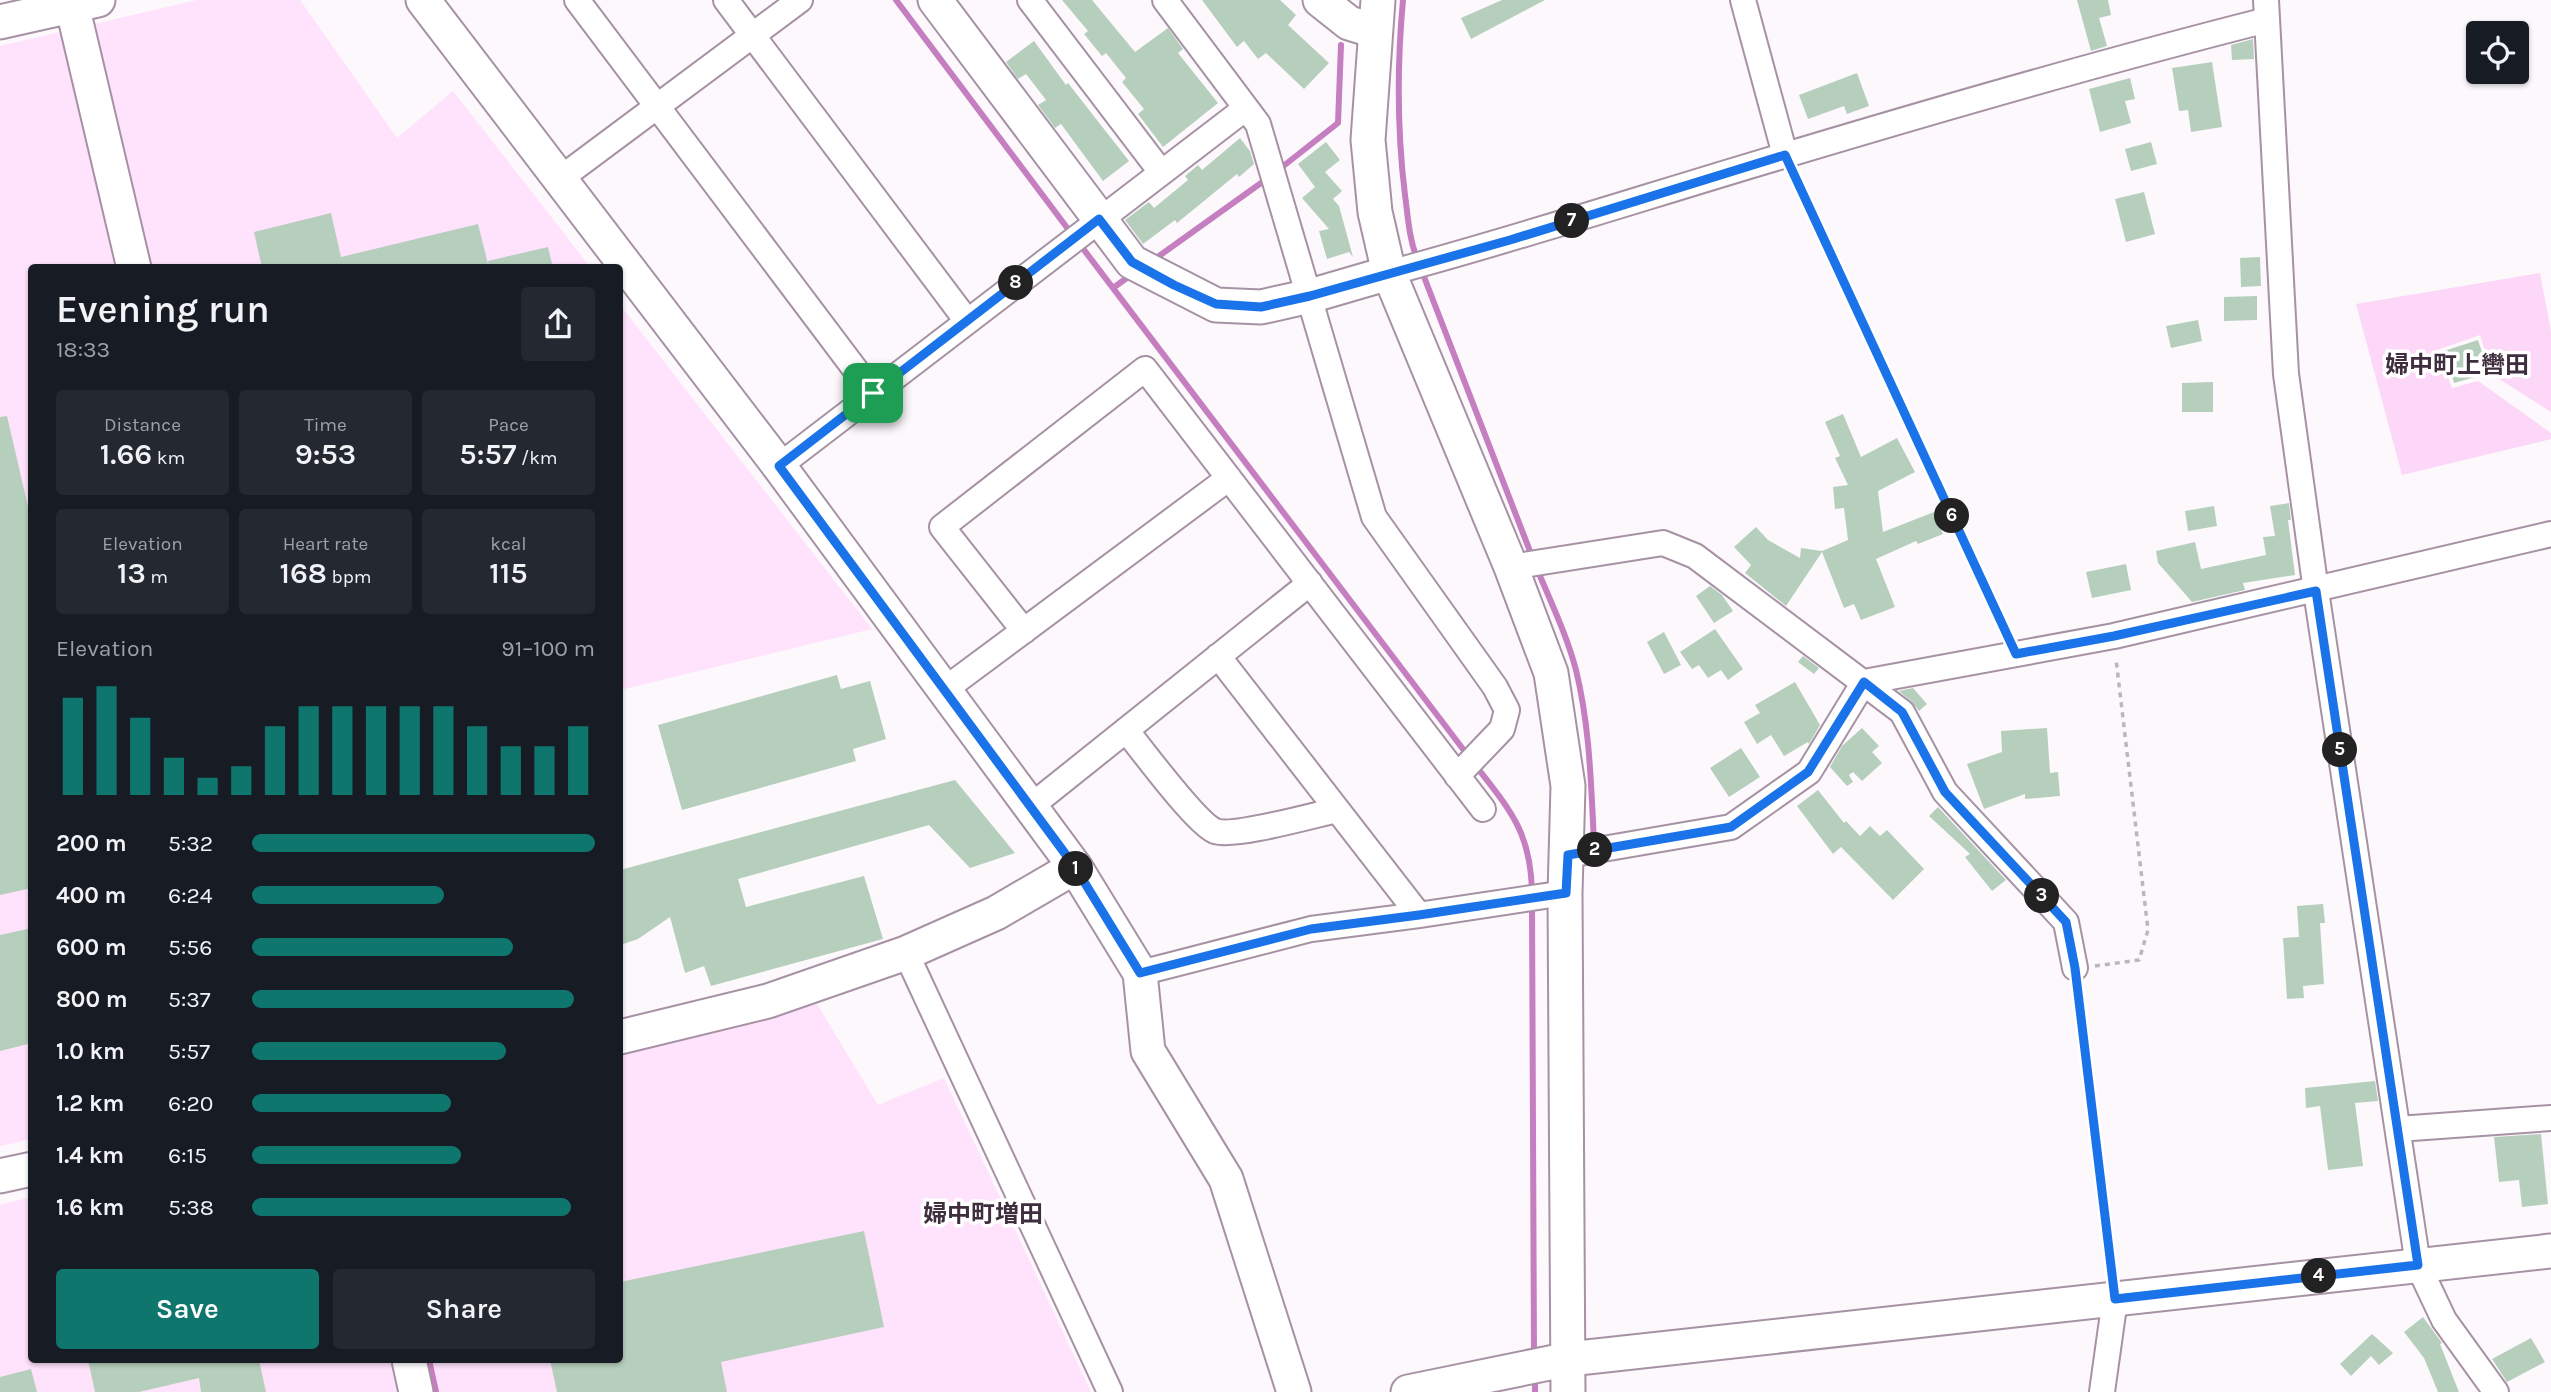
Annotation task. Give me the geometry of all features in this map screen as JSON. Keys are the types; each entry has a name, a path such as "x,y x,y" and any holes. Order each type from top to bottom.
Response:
{"street":[{"path":"423,0 779,466 1075,867 1140,973 1148,1051 1226,1180 1294,1392"},
{"path":"577,0 873,393"},
{"path":"726,0 967,321"},
{"path":"561,178 800,0"},
{"path":"935,0 1132,262 1216,304 1261,307 1310,296 1510,240 1785,155 2126,56 2266,10 2286,374 2316,591 2418,1265 2444,1320 2496,1392"},
{"path":"1030,0 1161,172"},
{"path":"1165,0 1258,124 1374,517 1495,687 1507,710 1502,729 1457,776"},
{"path":"1320,0 1349,23 1376,16 1368,140 1375,212 1389,273 1511,567 1551,673 1568,786 1568,1392"},
{"path":"1742,0 1785,155"},
{"path":"0,22 85,3 134,264"},
{"path":"779,466 1246,108"},
{"path":"1024,631 942,527 1145,369 1483,809"},
{"path":"944,690 1229,478"},
{"path":"1568,855 1731,827 1808,772 1864,682 2114,636 2551,534"},
{"path":"1511,567 1663,543 1695,556 1902,712 1945,792 2066,922 2075,968"},
{"path":"1030,807 1310,583"},
{"path":"1218,656 1419,915"},
{"path":"1126,730 1198,818 1216,831 1233,832 1337,810"},
{"path":"623,1036 768,1001 906,953 996,913 1075,867"},
{"path":"1140,973 1311,929 1566,893"},
{"path":"906,953 1110,1392"},
{"path":"2398,1129 2551,1118"},
{"path":"0,1176 28,1170"},
{"path":"1408,1392 1569,1359 2551,1251"},
{"path":"2102,1392 2115,1299"},
{"path":"410,1363 416,1392"}],"path":[{"path":"1785,155 2016,654"},
{"path":"2114,636 2148,930 2139,960 2075,968 2115,1299"}],"shaded area":[{"path":"197,0 300,0 397,138 453,91 588,264 28,264 28,1140 0,1146 0,46"},
{"path":"2540,273 2551,331 2551,412 2493,375 2480,335 2437,350 2452,388 2478,381 2551,433 2551,439 2402,475 2356,304"},
{"path":"623,309 872,629 623,689"},
{"path":"817,1004 878,1105 944,1078 1091,1392 0,1392 0,1205 28,1198 28,1363 623,1363 623,1052"}],"building":[{"path":"1062,0 1092,0 1135,52 1168,28 1183,49 1178,53 1218,103 1163,147 1138,114 1144,109 1122,82 1126,78 1106,53 1102,56 1084,34 1088,31"},
{"path":"1202,0 1280,0 1296,15 1288,25 1329,63 1304,89 1266,53 1258,59 1244,41 1237,47"},
{"path":"1502,0 1545,0 1471,39 1461,18"},
{"path":"2077,0 2108,0 2111,15 2099,18 2107,46 2091,51"},
{"path":"2253,39 2254,59 2232,60 2231,45"},
{"path":"1034,41 1066,85 1068,83 1129,161 1103,181 1061,124 1055,128 1038,105 1046,100 1026,74 1018,79 1006,62"},
{"path":"2212,62 2222,127 2191,132 2188,110 2179,111 2172,68"},
{"path":"1857,73 1869,106 1847,114 1844,106 1808,119 1799,95"},
{"path":"2130,78 2135,99 2125,101 2131,123 2100,132 2089,89"},
{"path":"1240,138 1250,151 1254,164 1239,177 1237,174 1177,223 1175,220 1143,244 1125,220 1149,202 1154,208 1188,180 1185,176 1198,165 1202,170"},
{"path":"1326,142 1340,160 1325,172 1342,191 1333,199 1339,206 1353,257 1349,252 1327,259 1319,231 1329,229 1302,198 1315,187 1298,164"},
{"path":"2151,142 2157,164 2131,171 2125,149"},
{"path":"2144,192 2155,234 2126,242 2115,199"},
{"path":"331,213 341,257 478,224 488,264 261,264 254,232"},
{"path":"548,247 552,264 488,264 488,261"},
{"path":"2260,257 2261,286 2241,287 2240,258"},
{"path":"2257,296 2257,320 2224,321 2224,297"},
{"path":"2198,320 2202,341 2171,348 2166,326"},
{"path":"2478,340 2484,358 2470,363 2475,377 2454,383 2444,351"},
{"path":"2213,382 2213,412 2182,412 2182,383"},
{"path":"1843,414 1861,457 1897,438 1915,472 1878,491 1883,532 1934,512 1943,534 1918,544 1916,541 1876,559 1895,607 1861,620 1854,604 1844,608 1822,552 1786,606 1745,573 1751,565 1734,547 1756,527 1768,540 1800,558 1801,548 1822,551 1848,540 1844,508 1835,509 1833,487 1848,485 1835,458 1840,456 1825,422"},
{"path":"7,416 28,507 28,889 0,895 0,417"},
{"path":"2289,503 2291,520 2288,520 2295,575 2243,583 2245,590 2192,602 2158,563 2156,551 2195,542 2201,569 2266,555 2263,537 2275,536 2270,506"},
{"path":"2214,506 2217,526 2188,531 2185,511"},
{"path":"2126,564 2131,590 2092,598 2086,572"},
{"path":"1710,586 1722,595 1733,611 1714,623 1696,596"},
{"path":"1715,629 1743,669 1728,680 1721,670 1708,678 1699,665 1692,669 1680,652"},
{"path":"1664,632 1681,665 1664,674 1647,642"},
{"path":"1803,656 1819,668 1814,674 1798,662"},
{"path":"837,675 841,689 870,681 886,739 853,749 856,761 682,810 658,725"},
{"path":"1795,682 1820,725 1809,744 1808,742 1784,756 1771,735 1757,744 1744,722 1760,713 1755,705"},
{"path":"1913,688 1927,704 1919,711 1899,691"},
{"path":"1862,728 1879,746 1872,752 1882,763 1862,781 1853,772 1849,775 1853,782 1847,786 1830,767 1842,746"},
{"path":"2047,728 2050,773 2058,772 2060,796 2025,799 2025,794 1984,809 1967,764 2002,752 2001,731"},
{"path":"1741,748 1760,777 1729,797 1710,768"},
{"path":"955,780 1015,853 970,868 929,825 738,879 746,907 864,876 883,939 711,986 704,966 685,973 670,917 638,939 623,944 623,869"},
{"path":"1818,790 1844,823 1846,821 1860,836 1870,826 1880,836 1887,830 1924,869 1893,900 1841,847 1833,854 1797,806"},
{"path":"1938,807 2006,880 1992,891 1965,857 1970,854 1929,816"},
{"path":"2323,904 2325,923 2320,923 2324,984 2303,986 2304,998 2287,999 2283,938 2299,937 2297,906"},
{"path":"28,929 28,1044 0,1051 0,935"},
{"path":"2375,1081 2378,1101 2355,1103 2363,1166 2328,1170 2320,1106 2306,1108 2305,1088"},
{"path":"2541,1134 2548,1204 2522,1207 2519,1180 2499,1182 2494,1137"},
{"path":"864,1231 884,1327 721,1362 727,1392 557,1392 551,1363 623,1363 623,1281"},
{"path":"2423,1317 2442,1343 2440,1344 2459,1392 2438,1392 2424,1358 2404,1332"},
{"path":"2372,1334 2393,1353 2379,1365 2371,1356 2351,1376 2340,1364"},
{"path":"2531,1338 2545,1362 2507,1382 2492,1359"},
{"path":"89,1363 260,1363 266,1392 201,1392 199,1378 139,1392 95,1392"},
{"path":"31,1369 37,1392 0,1392 0,1377"}],"waterway":[{"path":"896,0 1071,233"},
{"path":"1403,0 1399,73 1400,146 1409,227 1417,259"},
{"path":"1277,171 1338,123 1341,45"},
{"path":"1152,261 1268,178"},
{"path":"1078,242 1469,757"},
{"path":"1421,269 1533,559"},
{"path":"1113,288 1131,275"},
{"path":"1537,569 1568,645 1581,691 1589,756 1594,842"},
{"path":"1476,766 1517,824 1528,854 1532,893"},
{"path":"1532,904 1534,1355"},
{"path":"430,1363 436,1392"},
{"path":"1535,1376 1535,1392"}],"district":[{"name":"婦中町上轡田","path":"2457,365"},
{"name":"婦中町増田","path":"983,1214"}],"route":[{"path":"1785,155 2016,654 2114,636 2316,591 2418,1265 2115,1299 2075,968 2066,922 1945,792 1902,712 1864,682 1808,772 1731,827 1568,855 1566,893 1311,929 1140,973 1075,867 779,466 873,393 1099,219 1132,262 1174,285 1216,304 1261,307 1310,296 1510,240 1785,155"}]}
